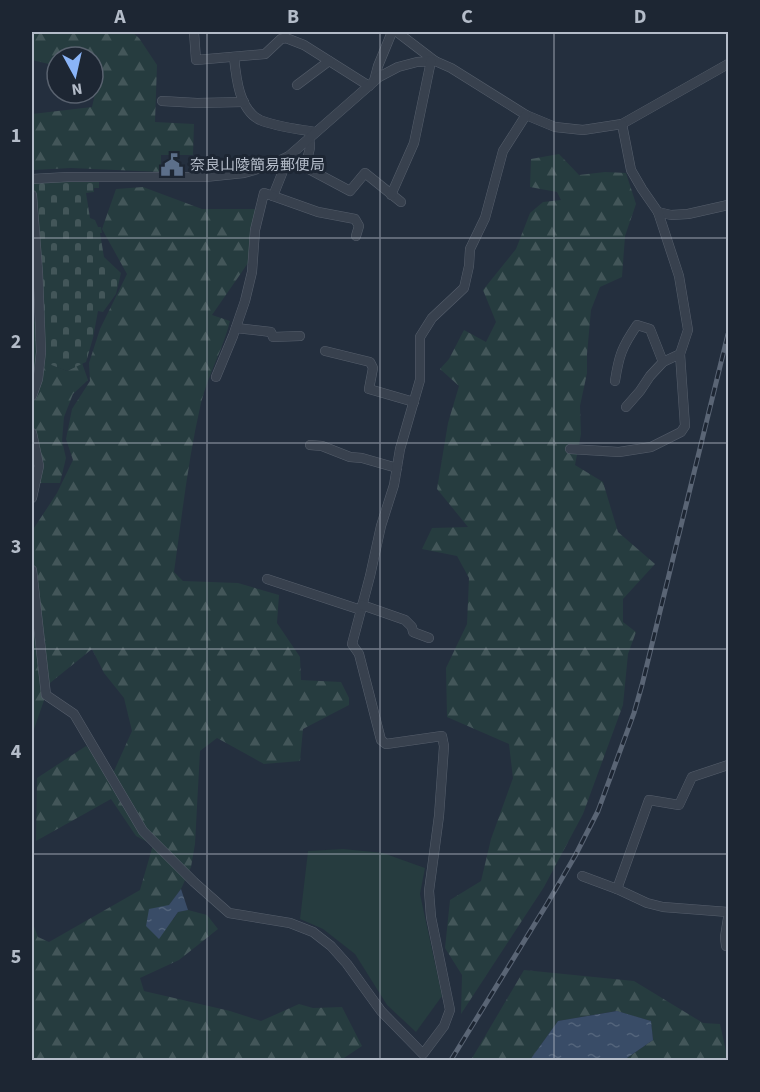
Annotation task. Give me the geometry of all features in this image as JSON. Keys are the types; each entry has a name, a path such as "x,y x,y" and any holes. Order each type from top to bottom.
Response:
{"street":[{"path":"194,32 196,60 265,54 281,39 286,38 304,45 371,83"},
{"path":"371,83 392,32"},
{"path":"397,32 433,61 451,68 526,115 555,127 583,130 622,124 729,64"},
{"path":"234,57 237,81 249,110 258,119 312,135"},
{"path":"297,85 329,61"},
{"path":"32,179 205,177 244,173 268,166 289,156 379,77 398,67 433,61"},
{"path":"391,195 414,143 433,61"},
{"path":"162,102 244,102"},
{"path":"32,570 46,695 74,714 143,831 194,882 230,913 290,923 313,932 331,946 381,1011 423,1054 444,1026 450,1010 431,917 429,891 439,816 444,746 442,736 386,744 381,740 359,654 352,644 381,526 394,485 400,449 420,380 420,337 432,318 464,288 470,249 485,218 503,151 526,115"},
{"path":"570,448 619,452 651,447 681,432 686,426 680,354 687,330 679,276 658,212 631,170 622,124"},
{"path":"312,135 311,148 304,167 350,191 365,173 401,202"},
{"path":"273,196 289,156"},
{"path":"216,377 245,301 252,272 255,230 264,193 304,208 355,219 359,226 356,236"},
{"path":"32,195 41,352 38,379 32,396"},
{"path":"658,212 671,215 688,214 729,206"},
{"path":"615,381 624,345 637,325 650,329 663,362"},
{"path":"236,328 271,332 273,338 300,336"},
{"path":"325,351 370,362 373,368 369,389 414,402"},
{"path":"626,407 663,362 680,354"},
{"path":"32,433 39,466 32,498"},
{"path":"310,445 322,446 397,468"},
{"path":"267,579 405,620 412,627 413,632 429,638"},
{"path":"617,889 650,800 679,805 692,777 729,765"},
{"path":"582,876 647,903 663,907 729,912"},
{"path":"726,946 725,937 729,918"}],"green space":[{"path":"32,32 132,32 139,38 157,65 155,122 194,124 193,155 161,155 161,172 71,168 33,170 32,114 105,105 105,45 45,45 45,63 32,60"},
{"path":"559,154 579,175 605,172 626,173 636,204 625,236 622,277 600,287 591,310 587,373 580,406 581,434 575,465 603,482 618,532 655,564 623,599 623,622 636,632 628,654 623,705 583,814 544,887 461,1014 462,975 445,948 450,900 481,881 491,839 513,778 509,744 447,717 446,668 467,624 469,578 457,556 422,549 432,528 468,527 437,489 448,423 459,386 440,369 449,359 464,330 486,342 496,322 483,290 516,249 530,213 543,202 561,200 557,192 530,187 531,159"},
{"path":"33,182 99,182 99,188 94,188 94,192 86,193 90,218 95,220 98,227 101,227 104,257 121,273 116,294 103,312 98,311 86,362 67,371 49,364 42,343"},
{"path":"143,187 202,209 255,209 257,250 212,315 230,321 207,382 196,424 174,572 183,581 238,583 279,595 277,623 300,657 301,680 341,682 349,698 349,705 303,729 300,761 264,764 217,738 200,751 195,844 191,867 181,889 169,905 173,920 178,912 188,910 207,915 218,929 179,960 140,978 144,991 230,1011 261,1021 299,1004 313,1008 342,1007 362,1046 341,1060 32,1060 32,921 38,937 49,942 140,890 153,845 136,836 111,799 36,841 37,778 86,746 114,771 132,731 124,698 104,673 92,649 50,683 32,733 32,531 57,493 73,460 66,439 72,409 90,381 89,363 100,329 127,274 102,229 116,189"},
{"path":"32,314 50,364 67,371 82,363 88,380 73,394 64,417 62,441 66,458 60,483 32,483"},
{"path":"343,849 383,853 425,868 420,894 442,996 416,1032 387,1005 355,954 323,929 300,919 308,851"},
{"path":"524,970 634,981 703,1023 720,1024 728,1060 624,1060 653,1040 651,1021 616,1011 558,1021 530,1060 471,1060"}],"water":[{"path":"181,889 188,910 178,912 159,939 146,926 149,909 169,905"},
{"path":"617,1011 651,1021 653,1040 624,1060 530,1060 558,1021"}],"railway":[{"path":"451,1060 547,904 598,811 642,685 728,334"}],"place":[{"name":"奈良山陵簡易郵便局","path":"172,165"}]}
